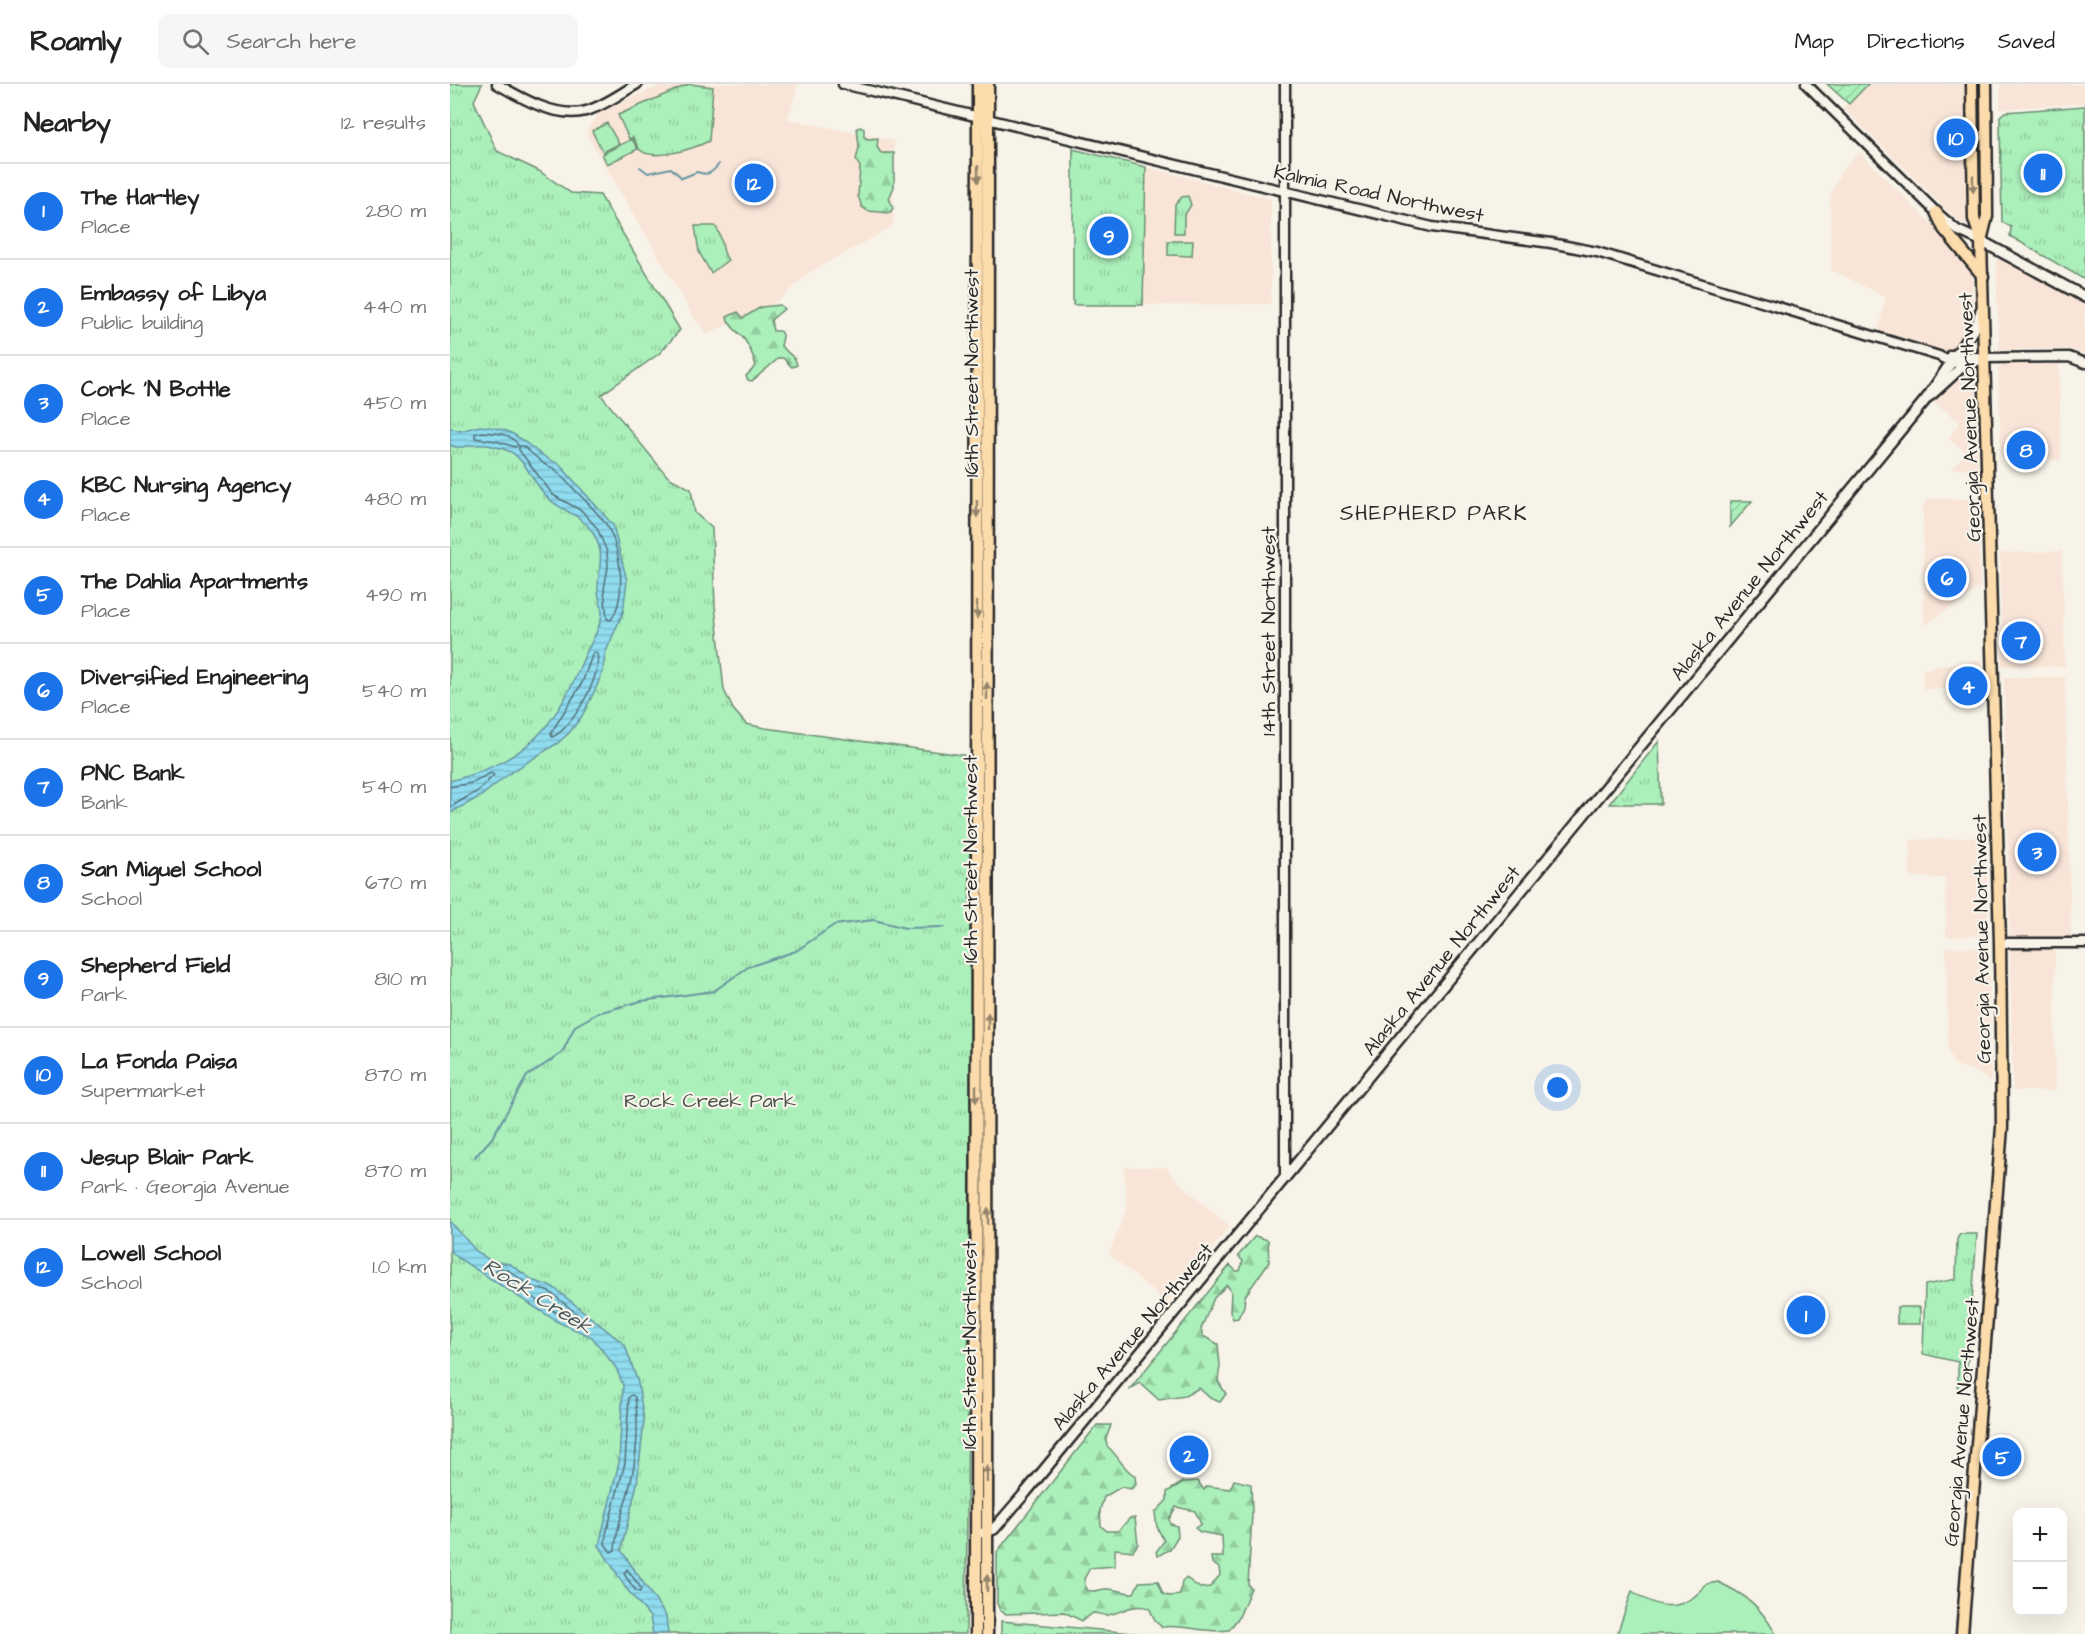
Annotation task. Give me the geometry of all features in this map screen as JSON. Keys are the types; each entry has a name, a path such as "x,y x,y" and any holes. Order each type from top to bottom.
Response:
{"main road":[{"name":"16th Street Northwest","path":"978,84 983,117 987,1634"},
{"name":"16th Street Northwest","path":"976,1634 983,117 988,84"},
{"path":"1972,84 1974,219 1981,242 2010,255 2085,297"},
{"path":"1981,242 1987,216 1986,84"},
{"path":"1936,212 1944,229 1983,276"},
{"name":"Georgia Avenue Northwest","path":"1962,1634 2002,1127 2000,943 1986,358 1981,242"},
{"name":"Alaska Avenue Northwest","path":"987,1532 994,1529 1026,1492 1927,398 1977,324 1984,299"},
{"name":"Kalmia Road Northwest","path":"1965,364 1986,358"},
{"name":"Alaska Avenue Northwest","path":"1927,398 1965,364"},
{"path":"975,1534 987,1532"}],"street":[{"path":"497,84 540,105 587,111 637,84"},
{"name":"Kalmia Road Northwest","path":"843,84 1432,227 1551,243 1597,252 1939,356 1953,358 2069,357 2085,363"},
{"name":"14th Street Northwest","path":"1285,84 1285,1178"},
{"path":"1806,84 1936,212 1957,230 1981,242"},
{"name":"Kalmia Road Northwest","path":"1953,358 1965,364"},
{"path":"2000,943 2085,943"}],"shaded area":[{"path":"663,84 798,84 788,119 894,141 893,226 809,273 778,301 707,334 696,321 587,135 589,126 597,118 595,114"},
{"path":"1868,84 1968,84 1968,224 1959,222 1843,108"},
{"path":"2000,84 2085,84 2085,103 2000,109"},
{"path":"1859,152 1972,264 1974,319 1957,346 1950,351 1942,351 1878,331 1886,297 1831,270 1830,196 1841,172"},
{"path":"1146,167 1271,199 1271,304 1143,305"},
{"path":"2002,256 2085,302 2085,354 2068,349 1999,350 1996,261"},
{"path":"2059,362 2061,460 2001,457 1998,367 2004,364"},
{"path":"1969,373 1976,380 1978,468 1952,469 1966,452 1948,439 1960,422 1933,402 1962,374"},
{"path":"1928,499 1978,499 1980,587 1924,626 1923,505"},
{"path":"2062,551 2065,667 2002,666 2000,553"},
{"path":"1982,660 1983,689 1923,689 1923,669"},
{"path":"2004,677 2065,677 2071,937 2055,950 2055,1091 2013,1091"},
{"path":"1986,837 1988,936 1946,937 1945,878 1910,877 1910,840"},
{"path":"1946,947 1989,948 1991,1082 1973,1070 1953,1063 1948,1050"},
{"path":"1124,1167 1166,1167 1178,1182 1230,1226 1167,1303 1109,1254 1127,1208"}],"green space":[{"name":"Rock Creek Park","path":"450,84 482,84 474,101 497,151 539,171 571,193 600,195 680,330 660,353 601,395 668,477 691,489 695,513 712,528 715,606 724,690 733,709 746,724 765,728 969,756 971,1028 966,1634 450,1634"},
{"path":"689,84 713,87 709,141 685,150 664,154 655,155 640,150 633,137 629,139 618,115"},
{"path":"1827,84 1868,84 1849,104"},
{"path":"2085,106 2085,280 2010,236 2011,227 2002,222 2000,116 2005,112"},
{"path":"607,123 619,144 603,152 592,131"},
{"path":"857,128 864,129 864,137 878,138 877,147 881,153 894,153 894,187 889,198 893,208 890,213 868,211 862,207 858,196 860,167 856,160 859,147"},
{"path":"632,139 638,149 607,164 602,154"},
{"path":"1073,149 1146,167 1143,305 1073,305"},
{"path":"1188,196 1191,205 1184,216 1184,233 1174,233 1175,205 1182,197"},
{"path":"695,226 715,226 720,234 728,260 711,273 699,252"},
{"path":"1168,241 1193,241 1192,256 1168,255"},
{"path":"780,305 784,309 771,320 773,331 780,331 783,337 781,346 795,359 797,365 792,367 783,358 779,358 752,381 748,380 746,376 756,366 754,359 746,342 727,317 738,312 743,318 761,307"},
{"path":"1730,501 1752,501 1730,527"},
{"path":"1659,741 1661,804 1609,804"},
{"path":"1960,1234 1977,1234 1966,1380 1964,1380 1963,1390 1958,1390 1958,1362 1923,1354 1925,1285 1956,1279 1957,1239"},
{"path":"1255,1236 1268,1240 1269,1262 1245,1296 1244,1306 1238,1318 1233,1319 1230,1312 1231,1291 1227,1285 1214,1298 1201,1329 1203,1336 1218,1344 1220,1366 1218,1381 1226,1394 1220,1402 1210,1398 1199,1388 1185,1396 1159,1400 1140,1383 1129,1390 1230,1265 1236,1271 1240,1271 1243,1261 1238,1256"},
{"path":"1897,1307 1920,1307 1920,1324 1897,1324"},
{"path":"1097,1425 1111,1425 1106,1439 1107,1446 1135,1476 1136,1485 1131,1489 1121,1487 1104,1497 1100,1510 1101,1526 1107,1531 1118,1531 1130,1518 1135,1518 1138,1544 1133,1551 1115,1549 1115,1566 1090,1568 1084,1579 1086,1590 1109,1589 1134,1593 1139,1582 1158,1581 1163,1594 1180,1595 1182,1581 1186,1578 1200,1588 1210,1587 1220,1575 1219,1568 1212,1563 1211,1557 1223,1557 1222,1536 1200,1532 1195,1528 1201,1524 1195,1511 1176,1507 1169,1519 1170,1524 1177,1526 1178,1536 1170,1549 1158,1556 1156,1552 1164,1541 1157,1527 1155,1513 1167,1500 1167,1492 1183,1482 1198,1481 1204,1490 1207,1486 1230,1489 1234,1480 1251,1484 1252,1514 1248,1585 1251,1588 1239,1617 1229,1630 1162,1627 1156,1622 1149,1608 1143,1607 1133,1607 1108,1615 1093,1613 1082,1621 1064,1612 1006,1614 1000,1611 997,1603 997,1552"},
{"path":"1718,1582 1752,1602 1776,1634 1617,1634 1632,1591 1652,1602 1671,1606 1690,1600 1707,1584"},
{"path":"1001,1621 1144,1634 1001,1634"}],"water":[{"path":"480,426 507,431 538,453 559,464 613,525 627,581 623,612 605,654 603,671 582,716 558,743 510,773 481,796 450,813 450,781 500,763 536,738 550,722 574,681 598,629 602,613 598,589 600,551 591,530 581,520 548,498 516,455 489,445 460,447 450,445 450,428 460,431"},
{"name":"Rock Creek","path":"450,1221 475,1250 491,1261 510,1264 534,1281 553,1287 625,1345 638,1383 644,1421 637,1484 621,1550 666,1616 668,1634 653,1634 650,1617 625,1587 599,1545 619,1462 623,1385 616,1368 592,1337 558,1322 458,1258 450,1250"}],"waterway":[{"path":"640,167 648,173 671,168 682,178 697,172 709,173 719,164"},
{"path":"475,1157 492,1138 527,1076 562,1053 575,1026 598,1013 641,1001 714,991 748,967 796,951 834,925 874,920 905,928 945,927"}],"place":[{"name":"La Fonda Paisa","path":"1956,138"},
{"name":"Jesup Blair Park","path":"2043,173"},
{"name":"Lowell School","path":"754,183"},
{"name":"Shepherd Field","path":"1109,236"},
{"name":"San Miguel School","path":"2026,450"},
{"name":"Diversified Engineering","path":"1947,578"},
{"name":"PNC Bank","path":"2021,641"},
{"name":"KBC Nursing Agency","path":"1968,686"},
{"name":"Cork 'N Bottle","path":"2037,852"},
{"name":"The Hartley","path":"1806,1315"},
{"name":"Embassy of Libya","path":"1189,1455"},
{"name":"The Dahlia Apartments","path":"2002,1457"}],"district":[{"name":"SHEPHERD PARK","path":"1434,513"}]}
